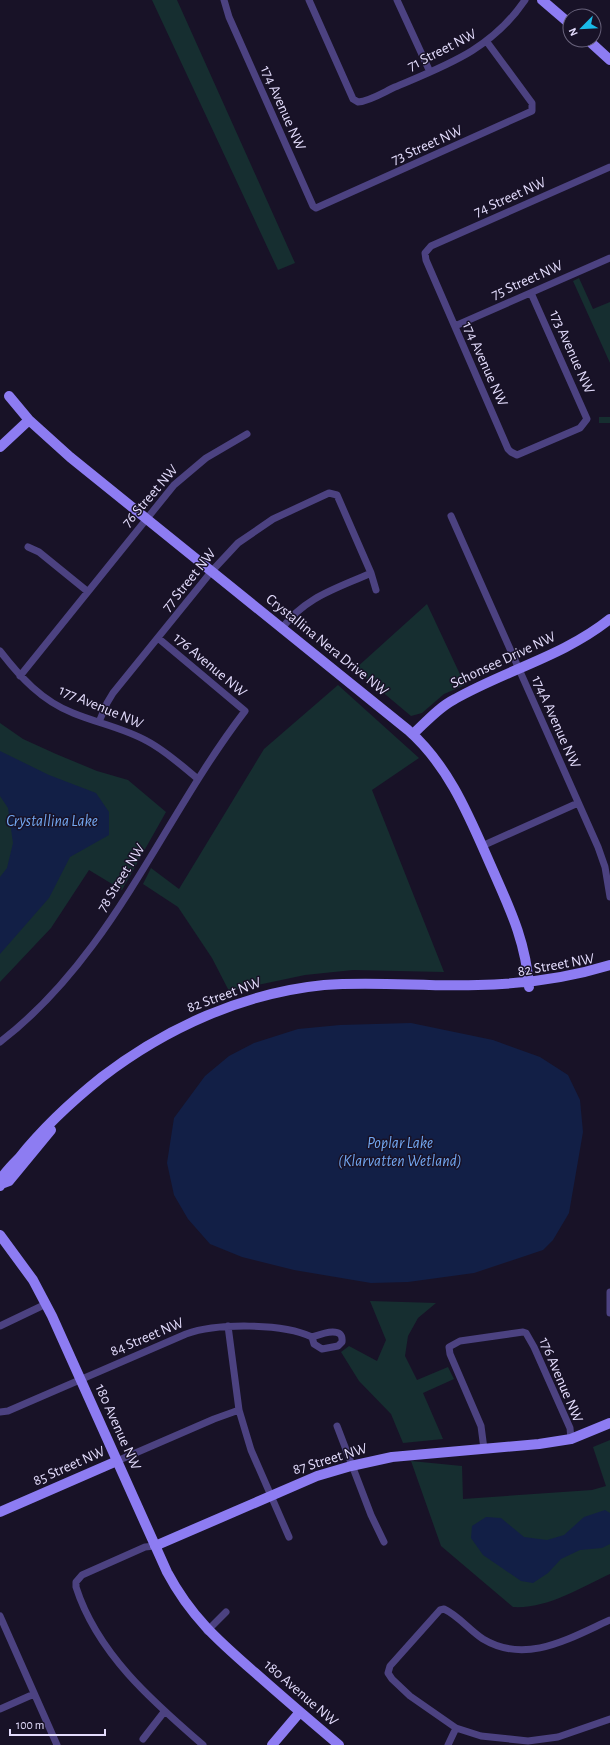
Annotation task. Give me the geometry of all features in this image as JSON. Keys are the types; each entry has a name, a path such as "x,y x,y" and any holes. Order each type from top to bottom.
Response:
{"street":[{"name":"174 Avenue NW","path":"224,0 229,17 313,206 316,208 333,202"},
{"name":"71 Street NW","path":"310,0 353,99 356,102 361,102 466,55 487,42 513,17 525,0"},
{"path":"397,0 430,72"},
{"path":"542,0 562,17"},
{"name":"73 Street NW","path":"333,202 532,111 532,103 487,42"},
{"path":"597,48 610,60"},
{"name":"74 Street NW","path":"425,256 426,251 431,246 610,167"},
{"name":"174 Avenue NW","path":"425,256 508,449 517,455"},
{"name":"75 Street NW","path":"455,326 610,258"},
{"name":"173 Avenue NW","path":"517,455 580,428 585,423 586,415 531,293"},
{"name":"Crystallina Nera Drive NW","path":"9,396 29,420 70,457 413,734 435,759 454,786 482,846 521,937 529,984"},
{"path":"0,447 29,420"},
{"name":"76 Street NW","path":"20,676 174,485 194,467 216,451 247,434"},
{"name":"77 Street NW","path":"99,722 113,693 211,572 238,543 265,523 324,495 333,494 339,498 371,573"},
{"name":"174A Avenue NW","path":"451,516 603,861 610,896"},
{"path":"28,547 39,552 87,591"},
{"path":"282,628 299,608 313,599 371,573 376,590"},
{"name":"Schonsee Drive NW","path":"413,734 433,715 454,699 571,645 610,619"},
{"name":"176 Avenue NW","path":"158,638 245,711"},
{"name":"177 Avenue NW","path":"0,651 20,676 37,691 61,707 146,740 165,752 198,779"},
{"name":"78 Street NW","path":"0,1042 38,1009 79,965 117,911 221,742 245,711"},
{"path":"482,846 578,803"},
{"name":"82 Street NW","path":"529,984 610,965"},
{"name":"82 Street NW","path":"1,1185 8,1181 72,1103 114,1068 159,1039 193,1022 241,1003 275,993 325,985 411,985 421,983 480,985 529,984 577,979 610,970"},
{"name":"180 Avenue NW","path":"0,1235 21,1263 46,1304 167,1572 183,1600 207,1631 339,1745"},
{"path":"610,1292 610,1309"},
{"path":"0,1326 46,1304"},
{"name":"84 Street NW","path":"0,1412 8,1411 80,1379 194,1332 216,1326 273,1328 306,1334 312,1337"},
{"path":"228,1326 240,1410 252,1450 289,1537"},
{"name":"176 Avenue NW","path":"484,1449 481,1426 450,1354 450,1347 460,1341 523,1332 526,1333 534,1347 570,1428 571,1439"},
{"name":"85 Street NW","path":"0,1512 214,1419 240,1410"},
{"name":"87 Street NW","path":"164,1712 141,1690 114,1658 87,1612 77,1591 76,1582 82,1575 145,1547 155,1546 317,1476 351,1466 392,1457 539,1444 571,1439 610,1423"},
{"path":"337,1426 351,1466 384,1542"},
{"path":"610,1620 555,1644 528,1651 508,1649 494,1645 481,1638 451,1612 444,1609 440,1610 390,1666 388,1672 392,1679 410,1696 456,1728 481,1736 528,1742 558,1737 610,1719"},
{"path":"207,1631 226,1612"},
{"path":"0,1616 56,1745"},
{"path":"0,1709 34,1694"},
{"path":"143,1739 164,1712 202,1745"},
{"path":"272,1745 300,1712"},
{"path":"448,1745 456,1728"}],"green space":[{"path":"152,0 177,0 295,263 278,270"},
{"path":"579,278 593,309 610,302 610,363 573,281"},
{"path":"599,417 610,417 610,423 599,423"},
{"path":"427,604 465,685 444,694 422,713 411,716 355,669"},
{"path":"338,685 419,758 372,790 444,972 353,970 305,975 229,991 212,958 178,907 143,884 151,868 179,889 264,749"},
{"path":"0,723 23,739 56,754 97,771 128,780 166,812 122,890 89,870 51,928 0,982"},
{"path":"370,1301 436,1303 418,1318 408,1336 405,1356 417,1380 448,1367 454,1379 423,1393 443,1439 403,1443 391,1414 359,1381 341,1352 349,1346 377,1361 386,1340"},
{"path":"610,1440 610,1574 551,1601 526,1607 513,1607 441,1546 411,1461 462,1466 463,1499 592,1490 606,1486 593,1447"}],"water":[{"name":"Crystallina Lake","path":"0,751 49,775 96,793 109,812 109,835 70,857 49,898 0,954 0,877 7,868 13,843 8,808 0,796"},
{"name":"Poplar Lake (Klarvatten Wetland)","path":"411,1023 493,1040 540,1057 568,1075 580,1100 583,1132 569,1213 553,1240 543,1250 474,1273 408,1282 371,1283 294,1270 242,1257 210,1244 188,1219 174,1195 167,1163 174,1118 205,1076 229,1056 254,1043 298,1029 340,1025"},
{"path":"605,1510 610,1513 610,1544 602,1548 580,1550 561,1559 548,1573 533,1583 521,1581 483,1555 471,1538 472,1526 486,1517 501,1518 524,1537 547,1540 564,1535 584,1517"}]}
